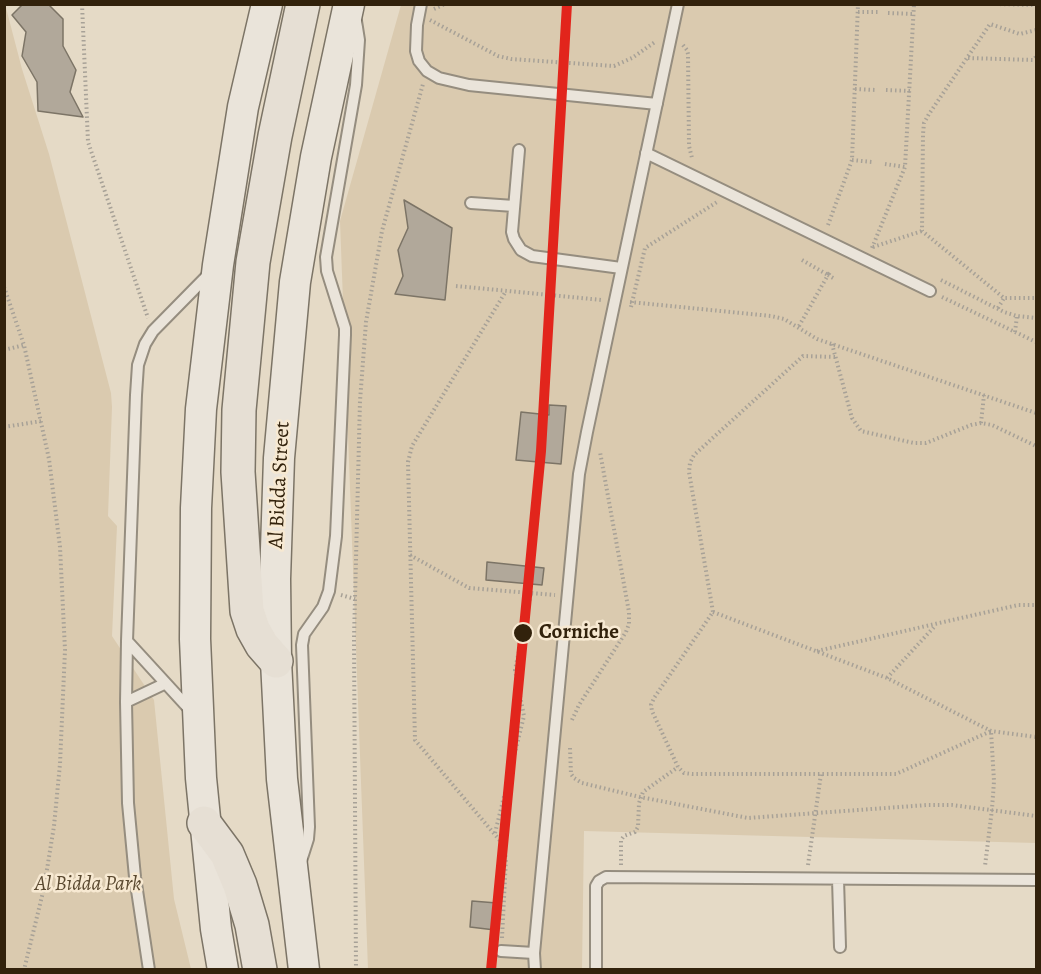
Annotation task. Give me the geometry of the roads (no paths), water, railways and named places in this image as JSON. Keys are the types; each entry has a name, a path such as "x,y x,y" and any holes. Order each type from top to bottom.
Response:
{"main road":[{"path":"223,969 204,823 195,639 196,508 201,409 218,265 243,107 267,4"},
{"path":"276,661 262,645 253,629 247,610 239,483 239,410 247,317 262,205 303,4"},
{"name":"Al Bidda Street","path":"304,969 282,779 276,661 275,579 279,458 295,282 316,157 349,4"},
{"path":"204,823 227,854 240,885 252,925 260,969"}],"lane":[{"path":"292,880 302,858 309,827 302,645 304,634 323,607 329,591 336,536 345,328 327,271 326,257 356,85 359,40 354,4"},
{"path":"535,969 534,953 576,499 614,301 672,41 678,4"},
{"path":"420,10 416,51 419,61 427,71 453,83 657,104"},
{"path":"519,150 512,232 521,250 532,256 621,268"},
{"path":"646,153 930,291"},
{"path":"471,203 514,206"},
{"path":"149,969 131,840 126,702 138,365 145,344 153,332 218,265"},
{"path":"127,641 198,719"},
{"path":"126,702 164,684"},
{"path":"596,969 596,884 601,879 1036,880"},
{"path":"838,879 840,947"},
{"path":"501,951 534,953"}],"place":[{"name":"Corniche","path":"523,633"}],"park label":[{"name":"Al Bidda Park","path":"88,885"}]}
